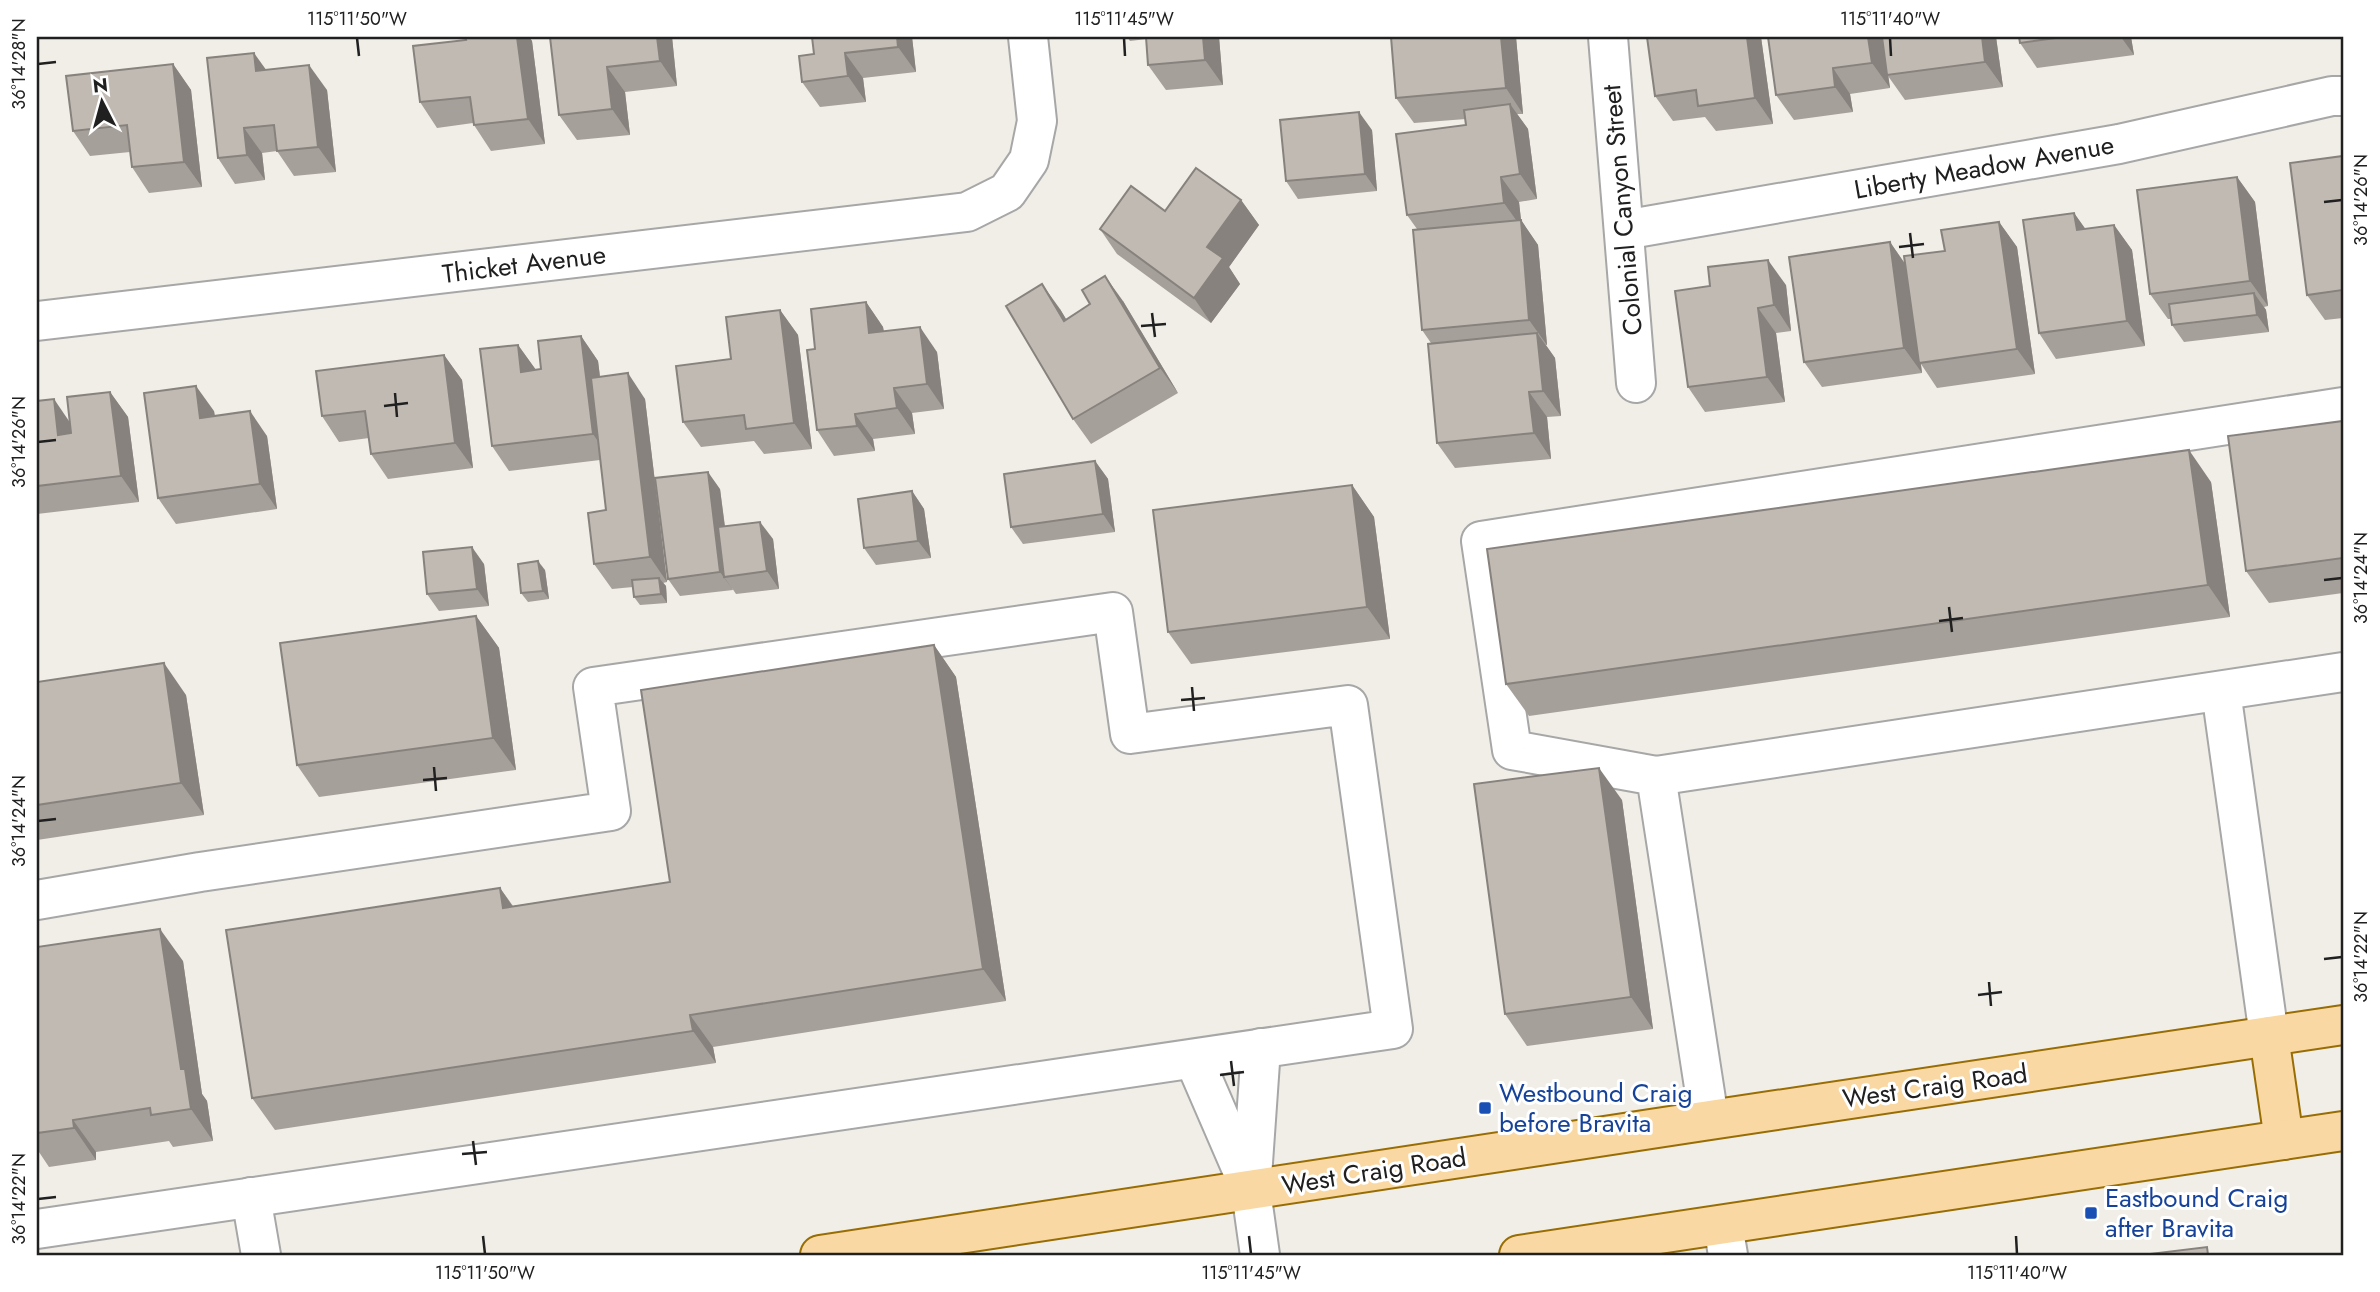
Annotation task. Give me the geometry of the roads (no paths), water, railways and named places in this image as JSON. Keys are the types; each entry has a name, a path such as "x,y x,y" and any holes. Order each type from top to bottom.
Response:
{"main road":[{"name":"West Craig Road","path":"820,1255 2343,1025"},
{"path":"2269,1036 2284,1140"},
{"path":"1519,1255 1726,1240 2343,1130"}],"street":[{"name":"Thicket Avenue","path":"37,321 967,212 1007,192 1029,160 1037,121 1028,37"},
{"name":"Colonial Canyon Street","path":"1608,37 1636,383"},
{"name":"Liberty Meadow Avenue","path":"1624,230 2119,144 2332,96 2343,96"},
{"path":"2343,407 1481,541 1512,750 1656,776 2343,672"},
{"path":"37,900 200,872 611,811 593,687 1113,612 1130,734 1348,705 1393,1029 37,1229"},
{"path":"2221,691 2269,1036"},
{"path":"1656,776 1709,1119"},
{"path":"1260,1255 1251,1191 1261,1048"},
{"path":"1194,1059 1251,1191"},
{"path":"251,1197 261,1255"}],"place":[{"name":"Westbound Craig before Bravita","path":"1485,1108"},
{"name":"Eastbound Craig after Bravita","path":"2091,1213"}]}
